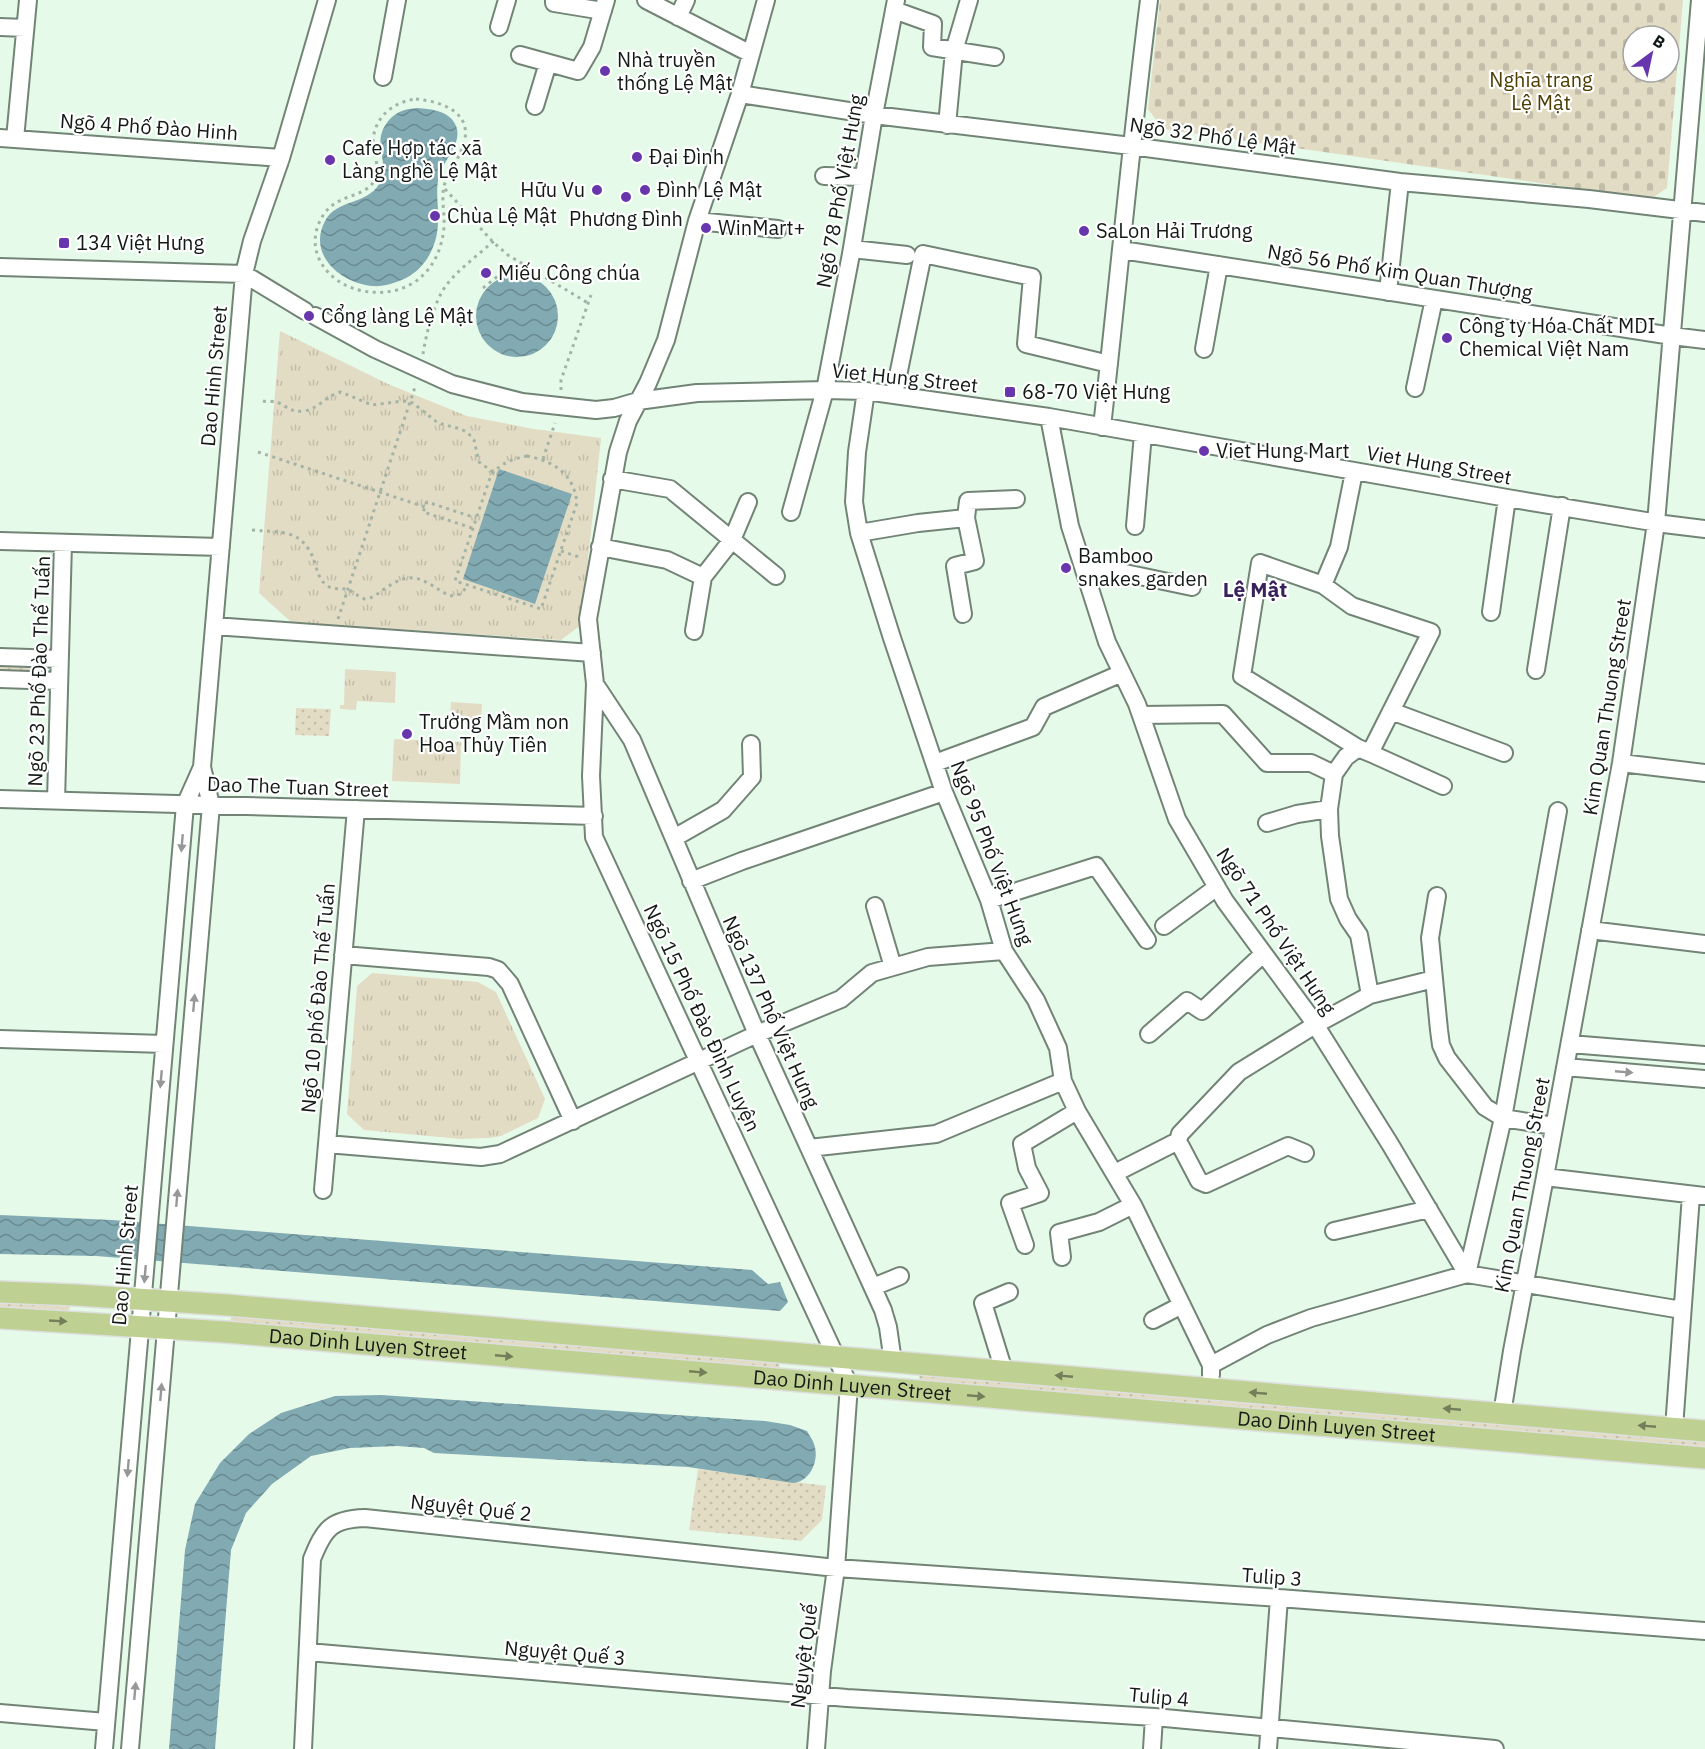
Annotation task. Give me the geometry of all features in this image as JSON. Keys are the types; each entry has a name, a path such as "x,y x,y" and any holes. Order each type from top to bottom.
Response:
{"main road":[{"name":"Dao Dinh Luyen Street","path":"0,1292 169,1301 1705,1431"},
{"name":"Dao Dinh Luyen Street","path":"0,1318 166,1328 1705,1458"}],"street":[{"path":"7,138 28,0"},
{"name":"Dao Hinh Street","path":"130,1749 211,805 202,767 244,274 252,241 281,158 327,0"},
{"path":"383,77 397,0"},
{"path":"499,27 507,0"},
{"path":"646,0 751,54"},
{"path":"678,17 686,0"},
{"path":"214,626 592,653 588,619 612,479 622,435 666,340 697,221 740,94 766,0"},
{"path":"947,125 954,51 969,0"},
{"path":"1102,427 1131,146 1149,0"},
{"name":"Kim Quan Thuong Street","path":"1502,1413 1621,763 1656,523 1700,0"},
{"path":"520,55 578,71 592,47 604,5 549,1"},
{"path":"895,5 933,24 932,47 995,57"},
{"name":"Ngõ 78 Phố Việt Hưng","path":"791,512 825,390 895,5"},
{"path":"0,27 25,28"},
{"path":"535,106 548,63"},
{"name":"Ngõ 32 Phố Lệ Mật","path":"740,94 947,125 1131,146 1400,182 1705,213"},
{"name":"Ngõ 4 Phố Đào Hinh","path":"7,138 281,158"},
{"path":"824,176 864,177"},
{"path":"1388,292 1400,182"},
{"path":"697,221 778,229"},
{"path":"852,249 907,255"},
{"name":"Ngõ 56 Phố Kim Quan Thượng","path":"1122,250 1705,340"},
{"path":"894,395 923,254 1032,277 1026,344 1109,364"},
{"path":"1204,349 1219,265"},
{"path":"0,267 244,274"},
{"name":"Viet Hung Street","path":"244,274 310,314 375,349 452,384 522,402 596,410 614,408 638,401 697,393 866,391 1049,417 1354,472 1656,523 1705,529"},
{"path":"1415,388 1434,299"},
{"name":"Ngõ 95 Phố Việt Hưng","path":"866,391 856,452 854,502 859,533 944,792 989,900 1004,951 1036,1000 1058,1048 1063,1081 1077,1111 1133,1205 1211,1365"},
{"name":"Ngõ 71 Phố Việt Hưng","path":"1049,417 1070,526 1082,564 1107,642 1141,715 1177,819 1217,887 1315,1025 1467,1274"},
{"path":"1135,526 1143,434"},
{"path":"1323,585 1339,547 1354,472"},
{"path":"612,479 670,489 776,576"},
{"path":"1491,612 1507,498"},
{"path":"963,614 955,566 975,561 966,518 968,501 1016,499"},
{"path":"694,631 703,577 732,540 748,502"},
{"path":"1536,670 1562,506"},
{"path":"859,533 966,518"},
{"path":"0,541 221,547"},
{"name":"Ngõ 23 Phố Đào Thế Tuấn","path":"56,801 63,543"},
{"path":"600,547 667,560 703,577"},
{"path":"1370,995 1359,935 1348,919 1339,899 1330,836 1329,809 1334,774 1346,757 1364,750 1391,711 1431,632 1352,606 1323,585 1260,563 1242,676 1364,750 1443,786"},
{"path":"1082,564 1192,587"},
{"name":"Ngõ 15 Phố Đào Đình Luyện","path":"592,653 596,684 591,776 594,837 849,1385"},
{"path":"0,657 60,658"},
{"path":"935,763 1033,727 1044,707 1122,673"},
{"path":"0,679 59,681"},
{"name":"Ngõ 137 Phố Việt Hưng","path":"596,684 632,740 757,1034 873,1287 888,1328 893,1362"},
{"path":"1391,711 1503,753"},
{"path":"1141,715 1223,714 1267,763 1311,763 1334,774"},
{"path":"593,736 622,725"},
{"path":"674,838 723,810 752,777 752,744"},
{"path":"1621,763 1705,773"},
{"name":"Dao Hinh Street","path":"104,1749 185,805 202,767"},
{"path":"691,881 742,861 944,792"},
{"name":"Dao The Tuan Street","path":"0,799 594,816"},
{"name":"Ngõ 10 phố Đào Thế Tuấn","path":"323,1190 356,809"},
{"path":"1267,823 1297,814 1329,809"},
{"path":"1467,1274 1503,1118 1558,811"},
{"path":"989,900 1095,866 1147,940"},
{"path":"1164,926 1217,887"},
{"path":"1437,896 1430,938 1441,1045 1447,1058 1485,1107 1503,1118 1554,1126"},
{"path":"875,906 892,967"},
{"path":"1590,930 1705,944"},
{"path":"327,1144 492,1156 510,1151 757,1034 841,999 872,973 928,957 1004,951"},
{"path":"1149,1034 1186,1001 1202,1011 1263,954"},
{"name":"Ngõ 10 phố Đào Thế Tuấn","path":"343,955 489,967 498,970 510,984 573,1121"},
{"path":"1305,1153 1288,1146 1206,1184 1199,1181 1178,1141 1180,1134 1239,1072 1315,1025 1370,995 1434,979"},
{"path":"0,1039 164,1044"},
{"path":"1570,1044 1705,1055"},
{"path":"1565,1067 1705,1079"},
{"path":"809,1148 936,1134 1063,1081"},
{"path":"1025,1245 1010,1203 1040,1193 1027,1168 1022,1144 1077,1111"},
{"path":"1115,1173 1178,1141"},
{"path":"1545,1177 1698,1196 1682,1310 1674,1428"},
{"path":"1062,1257 1059,1233 1099,1221 1133,1205"},
{"path":"1334,1231 1429,1209"},
{"path":"1210,1389 1211,1365 1267,1335 1311,1318 1467,1274 1682,1310"},
{"path":"873,1287 900,1276"},
{"path":"1004,1371 983,1304 1009,1292"},
{"path":"1153,1320 1182,1305"},
{"name":"Nguyệt Quế","path":"816,1749 819,1695 836,1568 849,1385"},
{"name":"Nguyệt Quế 2","path":"303,1749 312,1559 320,1539 334,1523 348,1518 836,1568"},
{"name":"Tulip 3","path":"836,1568 1279,1598 1705,1631"},
{"path":"1268,1749 1279,1598"},
{"name":"Nguyệt Quế 3","path":"308,1653 819,1695"},
{"name":"Tulip 4","path":"819,1695 1154,1717 1495,1749"},
{"path":"0,1713 106,1722"},
{"path":"1152,1749 1154,1717"}],"path":[{"path":"416,99 438,103 453,110 463,122 465,139 444,188 441,245 431,267 412,284 390,292 361,290 338,281 319,261 315,246 320,221 336,201 360,193 372,184 377,170 373,146 375,131 385,112 396,104 416,99"},
{"path":"444,188 493,242 523,265 588,303"},
{"path":"338,621 421,370 425,342 444,289 458,273 497,238"},
{"path":"483,288 498,276 523,265"},
{"path":"543,459 560,406 561,381 591,295"},
{"path":"263,401 276,402 287,409 302,412 340,392 372,405 410,402 438,423 468,433 474,440 479,462 493,472"},
{"path":"258,452 425,507"},
{"path":"527,456 543,459 558,466 569,478 578,503 542,609 455,581 493,472 512,459 527,456"},
{"path":"472,528 423,512 427,502 476,518"},
{"path":"252,530 281,532 300,538 308,546 319,575 325,584 335,589 348,590 360,598 370,599 400,579 414,577 450,596 457,597 468,585"},
{"path":"561,551 584,558"}],"green space":[{"name":"Nghĩa trang Lệ Mật","path":"1160,0 1683,0 1681,24 1621,24 1621,84 1676,84 1667,188 1651,199 1163,129 1148,109"},
{"path":"280,331 388,384 467,416 534,429 601,438 581,625 561,640 291,622 259,593"},
{"path":"0,663 35,665 34,674 0,673"},
{"path":"345,669 396,672 395,703 357,701 356,710 340,709 340,705 344,705"},
{"path":"451,702 482,704 481,722 450,721"},
{"path":"296,708 331,709 329,736 295,735"},
{"path":"394,739 461,742 460,784 392,781"},
{"path":"372,973 478,982 496,992 545,1099 538,1118 501,1136 489,1138 461,1139 364,1130 347,1114 357,986"},
{"path":"0,1300 69,1304 70,1308 66,1313 0,1311"},
{"path":"232,1315 778,1362 780,1366 778,1369 232,1324 230,1321"},
{"path":"921,1374 1705,1439 1705,1450 920,1381"},
{"path":"698,1469 826,1486 822,1520 801,1541 689,1530"}],"water":[{"path":"417,108 445,114 453,121 457,132 455,145 439,176 436,238 430,254 420,268 406,278 381,286 360,284 339,273 330,265 320,245 321,233 325,221 336,209 374,191 382,176 380,145 383,129 395,114"},
{"path":"517,275 533,278 546,287 555,300 558,316 555,332 546,345 533,354 517,357 501,354 488,345 479,332 476,316 479,300 488,287 501,278"},
{"path":"499,469 572,494 535,604 463,579"},
{"path":"0,1215 112,1220 752,1270 768,1284 780,1282 788,1302 780,1311 96,1256 0,1254"},
{"path":"381,1395 765,1421 790,1425 807,1431 816,1450 816,1457 809,1474 799,1482 793,1483 688,1467 434,1453 424,1448 397,1446 350,1448 311,1456 272,1484 246,1513 231,1550 215,1749 169,1749 185,1550 195,1504 220,1463 249,1434 281,1413 335,1396"}],"place":[{"name":"Nhà truyền thống Lệ Mật","path":"605,71"},
{"name":"Đại Đình","path":"637,157"},
{"name":"Cafe Hợp tác xã Làng nghề Lệ Mật","path":"330,160"},
{"name":"Hữu Vu","path":"597,190"},
{"name":"Đình Lệ Mật","path":"645,190"},
{"name":"Phương Đình","path":"626,197"},
{"name":"Chùa Lệ Mật","path":"435,216"},
{"name":"WinMart+","path":"706,228"},
{"name":"SaLon Hải Trương","path":"1084,231"},
{"name":"134 Việt Hưng","path":"64,243"},
{"name":"Miếu Công chúa","path":"486,273"},
{"name":"Cổng làng Lệ Mật","path":"309,316"},
{"name":"Công ty Hóa Chất MDI Chemical Việt Nam","path":"1447,338"},
{"name":"68-70 Việt Hưng","path":"1010,392"},
{"name":"Viet Hung Mart","path":"1204,451"},
{"name":"Bamboo snakes garden","path":"1066,568"},
{"name":"Trường Mầm non Hoa Thủy Tiên","path":"407,734"}],"district":[{"name":"Lệ Mật","path":"1255,590"}]}
